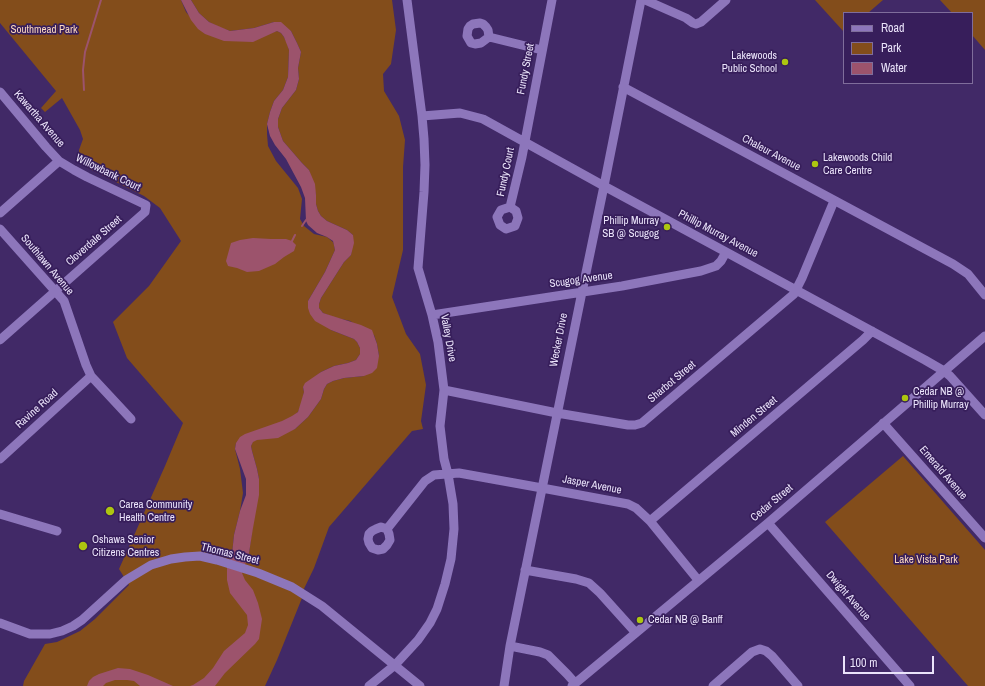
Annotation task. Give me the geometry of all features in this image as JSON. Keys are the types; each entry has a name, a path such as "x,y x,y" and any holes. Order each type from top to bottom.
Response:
{"street":[{"name":"Valley Drive","path":"369,686 395,665 418,640 430,623 437,609 445,584 451,559 454,529 453,504 444,459 440,426 444,390 438,342 432,315 418,268 424,192 424,139 406,0"},
{"name":"Fundy Street","path":"524,142 552,0"},
{"name":"Wecker Drive","path":"504,686 510,646 525,570 641,0"},
{"path":"645,0 686,18 693,23 699,23 726,0"},
{"path":"489,37 542,50"},
{"name":"Chaleur Avenue","path":"624,87 962,269 985,295"},
{"name":"Kawartha Avenue","path":"0,92 59,161"},
{"name":"Phillip Murray Avenue","path":"422,116 460,113 483,119 944,371 985,415"},
{"name":"Fundy Court","path":"510,207 524,142"},
{"path":"0,213 59,161"},
{"name":"Willowbank Court","path":"59,161 87,177 146,205"},
{"name":"Sharbot Street","path":"444,390 557,413 628,425 642,423 789,299 802,278 834,201"},
{"name":"Cloverdale Street","path":"0,340 145,212 146,205"},
{"name":"Southlawn Avenue","path":"0,228 64,301 91,376 131,419"},
{"name":"Scugog Avenue","path":"432,315 622,286 706,270 716,266 726,252"},
{"name":"Minden Street","path":"650,521 872,331"},
{"name":"Cedar Street","path":"574,685 768,523 985,336"},
{"name":"Ravine Road","path":"0,459 91,376"},
{"name":"Emerald Avenue","path":"883,423 985,538"},
{"name":"Jasper Avenue","path":"387,528 425,481 434,475 459,473 628,504 636,508 650,521 698,580"},
{"path":"0,514 57,531"},
{"name":"Dwight Avenue","path":"768,523 910,686"},
{"name":"Thomas Street","path":"0,624 30,634 50,634 62,631 82,620 126,580 151,565 171,559 200,556 258,573 292,587 322,606 420,686"},
{"path":"525,570 576,579 589,583 636,632"},
{"path":"510,646 548,655 567,674 574,685"},
{"path":"713,686 752,652 760,649 766,651 772,656 798,686"}],"green space":[{"name":"Southmead Park","path":"0,0 181,0 186,12 205,34 271,33 277,31 281,33 287,43 289,50 288,77 283,90 274,101 270,112 267,124 268,146 276,161 298,188 302,199 300,219 304,226 314,234 327,237 333,242 334,245 335,250 325,272 308,301 331,330 354,339 357,342 360,348 360,354 356,360 334,366 321,372 303,387 304,392 302,402 298,412 292,417 236,443 235,449 240,469 243,493 234,535 232,554 227,568 249,553 259,479 251,446 253,441 295,429 308,417 321,399 327,384 344,378 364,376 379,356 374,335 350,321 323,313 319,308 321,298 344,262 351,255 353,235 347,230 327,221 321,216 316,204 316,195 309,170 283,141 278,127 278,119 282,108 296,90 299,79 298,68 301,52 291,31 274,22 254,28 230,31 209,22 199,13 191,0 392,0 396,30 391,64 383,74 384,91 399,116 405,140 403,167 403,250 392,297 406,334 420,354 426,385 421,421 423,429 412,431 329,527 314,568 300,597 302,598 265,686 23,686 24,681 45,644 57,642 80,631 95,619 129,585 119,569 183,423 127,358 113,322 149,286 181,241 160,208 144,196 80,164 79,150 83,139 80,130 62,98 45,112 41,108 56,91 0,23"},
{"path":"815,0 883,0 869,12 843,12 843,31"},
{"path":"940,0 985,0 985,50 973,36 973,12 951,12"},
{"name":"Lake Vista Park","path":"903,456 985,550 985,686 968,686 825,522"}],"water":[{"path":"181,0 191,0 199,13 209,22 230,31 254,28 274,22 281,22 291,31 301,52 298,68 299,79 296,90 282,108 278,119 278,127 283,141 309,170 315,184 316,204 321,216 327,221 347,230 353,235 354,243 351,255 344,262 321,298 319,308 323,313 372,330 379,356 377,368 372,373 364,376 344,378 327,384 321,399 308,417 295,429 278,438 257,440 253,442 251,446 259,479 259,495 249,553 242,573 245,580 253,590 258,603 262,619 259,639 225,673 215,686 190,686 204,678 213,668 224,651 245,633 248,625 247,615 230,593 227,580 227,568 232,554 234,535 246,495 246,479 235,449 236,443 240,437 245,434 282,421 298,412 305,383 321,372 334,366 356,360 360,354 360,348 354,339 331,330 315,321 308,308 308,301 325,272 335,250 333,241 317,233 308,225 306,221 305,198 301,187 286,159 270,136 267,124 274,101 283,90 288,77 289,50 284,37 277,31 253,42 224,41 205,34 198,29 191,20"},
{"path":"253,238 286,239 292,241 296,245 294,251 275,264 259,271 247,272 228,266 226,261 231,243"},
{"path":"118,668 130,669 173,686 140,686 134,681 115,680 106,683 103,686 87,686 93,677"}],"waterway":[{"path":"84,90 83,70 85,52 101,0"},
{"path":"302,226 306,220"},
{"path":"292,241 295,235"}],"place":[{"name":"Lakewoods Public School","path":"785,62"},
{"name":"Lakewoods Child Care Centre","path":"815,164"},
{"name":"Phillip Murray SB @ Scugog","path":"667,227"},
{"name":"Cedar NB @ Phillip Murray","path":"905,398"},
{"name":"Carea Community Health Centre","path":"110,511"},
{"name":"Oshawa Senior Citizens Centres","path":"83,546"},
{"name":"Cedar NB @ Banff","path":"640,620"}]}
